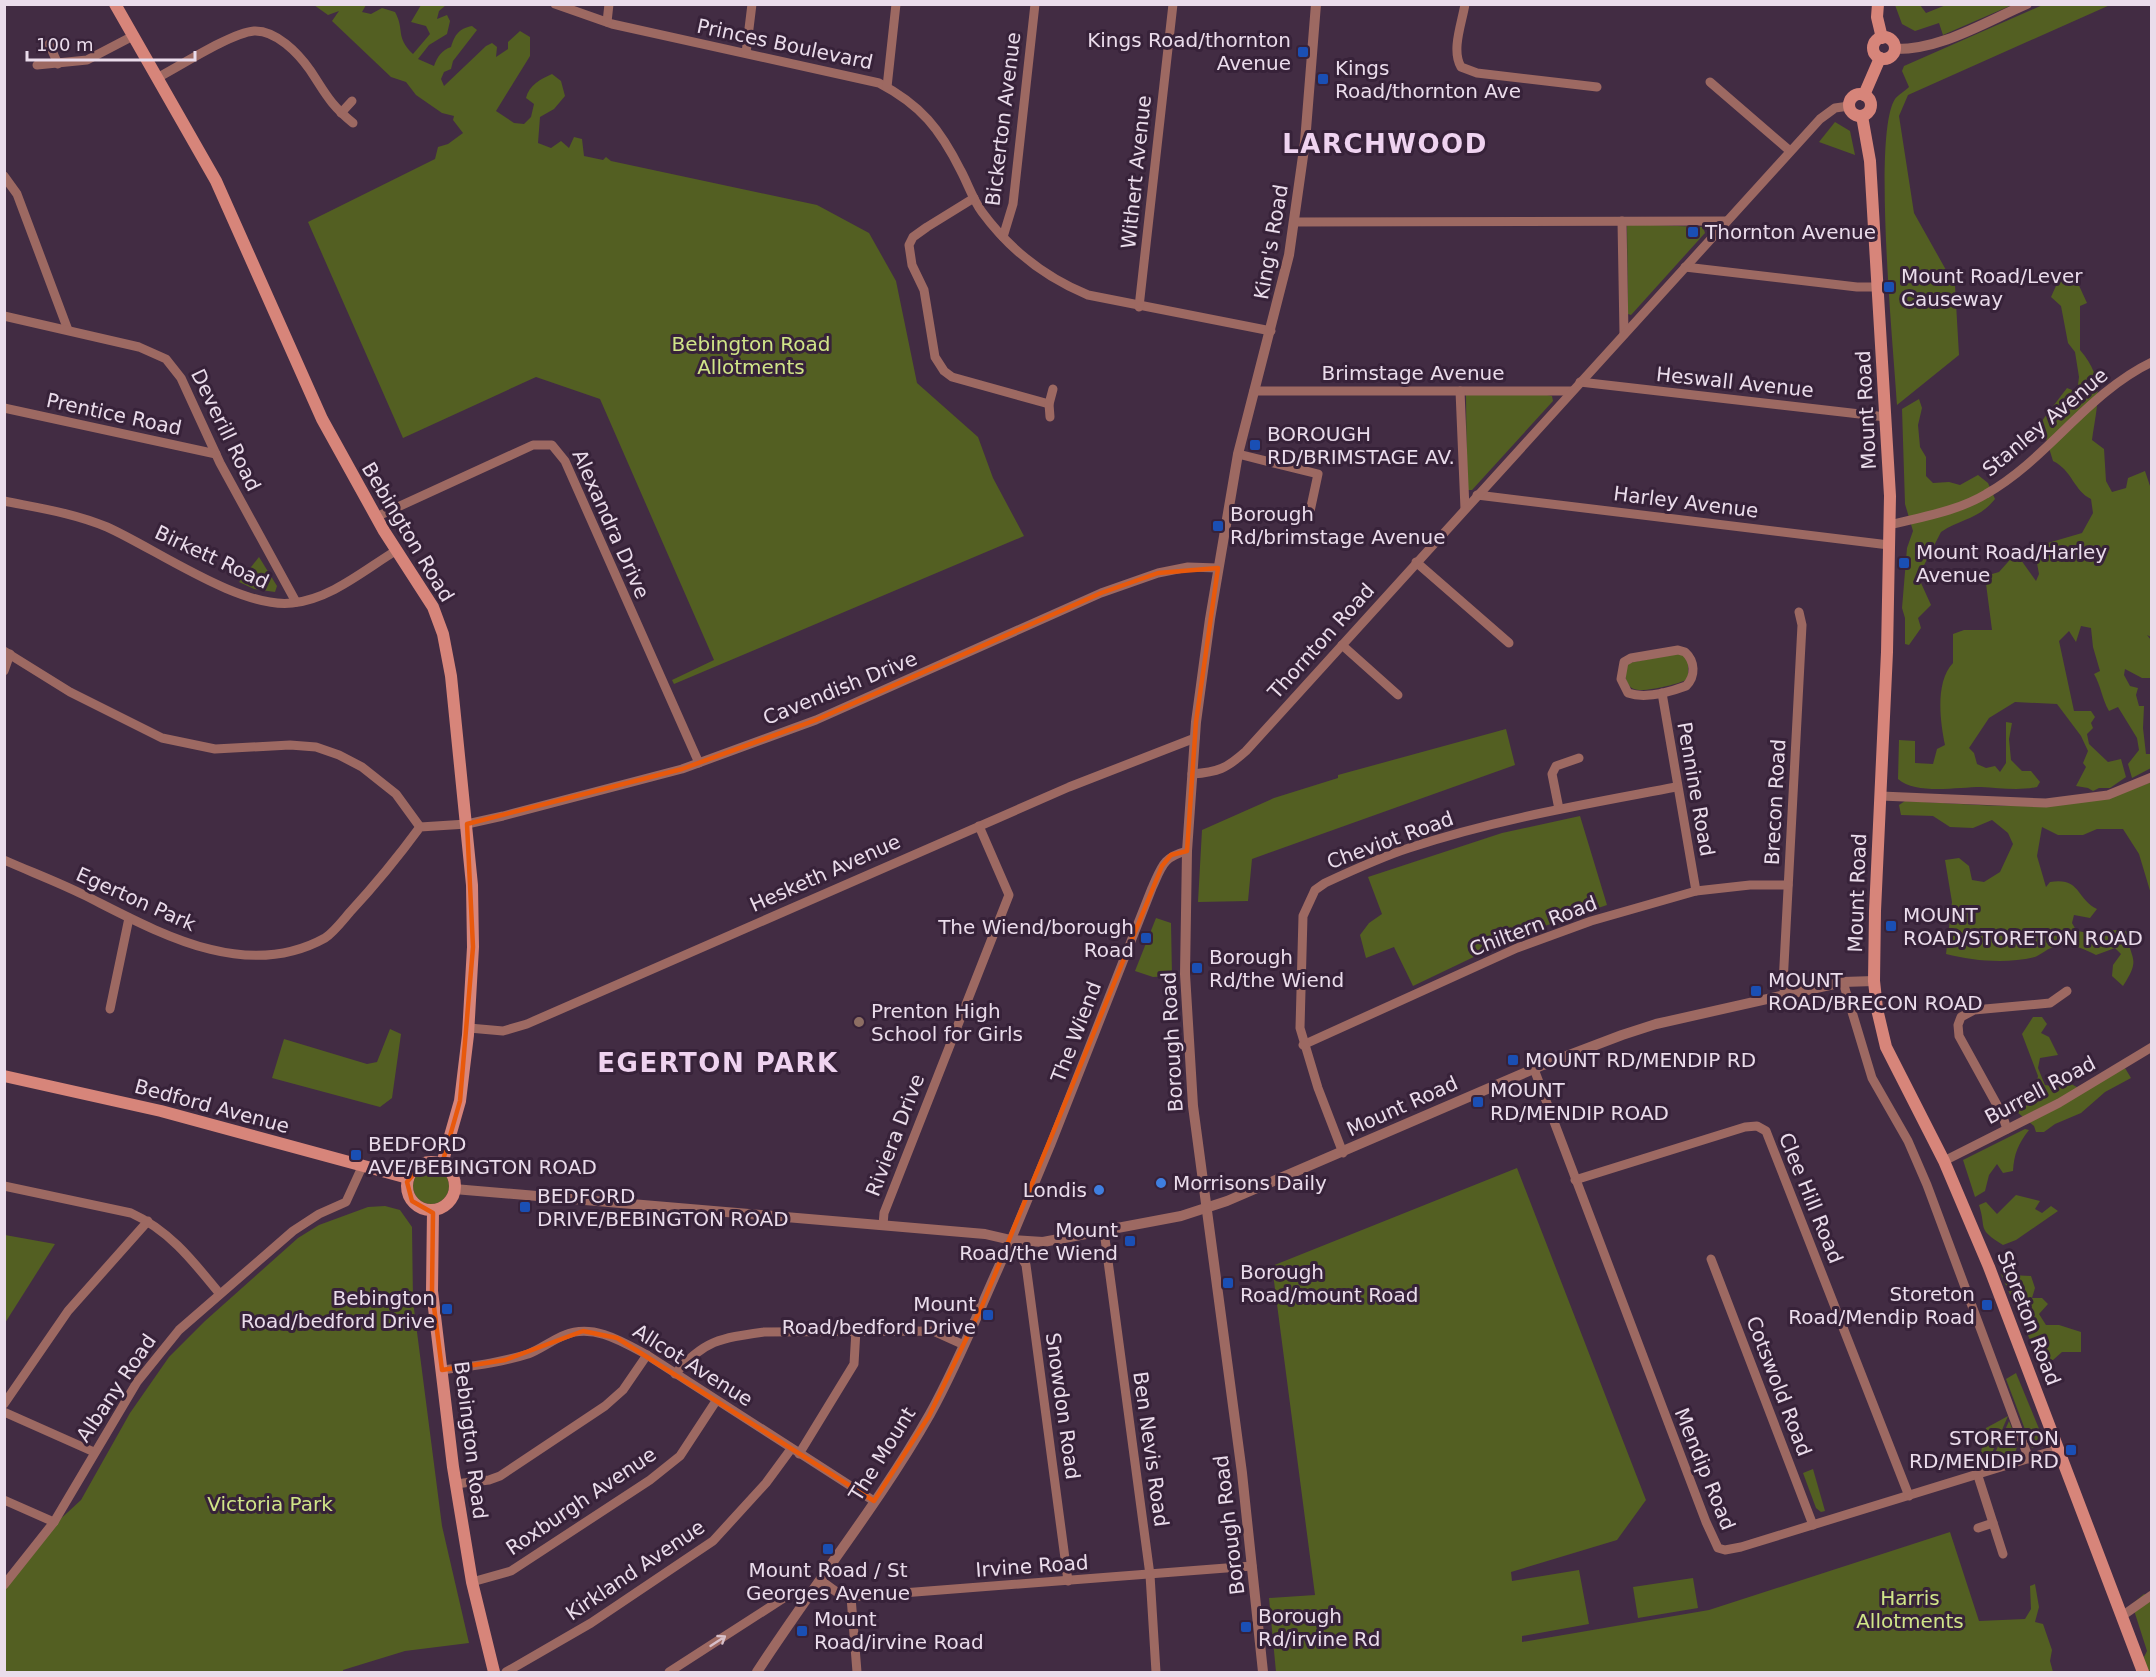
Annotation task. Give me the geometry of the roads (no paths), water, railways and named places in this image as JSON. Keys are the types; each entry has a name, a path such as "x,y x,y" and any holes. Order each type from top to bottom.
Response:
{"main road":[{"name":"Bebington Road","path":"115,4 216,181 322,419 376,517 433,607 443,634 451,676 472,885 469,1028 459,1101 442,1164"},
{"path":"1878,4 1877,17 1882,38"},
{"path":"1882,38 1891,40 1894,50 1889,57 1880,58 1873,48 1876,41 1882,38"},
{"path":"1864,95 1880,58"},
{"path":"1864,95 1870,99 1872,106 1869,112 1862,116 1852,113 1849,106 1854,96 1864,95"},
{"name":"Mount Road","path":"1862,116 1870,161 1886,417 1890,525 1874,981"},
{"name":"Storeton Road","path":"1874,981 1877,1009 1886,1047 1944,1161 1989,1267 2143,1672"},
{"name":"Bedford Avenue","path":"4,1076 161,1111 408,1178"},
{"path":"423,1163 442,1164 453,1176 454,1189 446,1204 433,1210 424,1209 412,1202 407,1191 408,1178 413,1168 423,1163"},
{"name":"Bebington Road","path":"433,1210 432,1292 455,1484 472,1582 494,1672"}],"street":[{"name":"Princes Boulevard","path":"555,4 607,22 854,75 887,87 902,95 936,125 981,210 1003,237 1035,268 1059,283 1088,295 1139,307 1271,331"},
{"path":"607,22 609,4"},
{"path":"746,53 752,4"},
{"path":"887,87 896,4"},
{"name":"Bickerton Avenue","path":"1003,237 1013,204 1035,4"},
{"name":"Withert Avenue","path":"1139,307 1173,4"},
{"name":"King's Road","path":"1248,410 1271,331 1294,222 1305,142 1316,4"},
{"path":"1465,4 1457,51 1457,60 1461,67 1478,73 1597,87"},
{"path":"1894,50 1913,50 1933,45 2027,4"},
{"path":"157,78 236,37 254,31 269,35 296,53 332,105 353,123"},
{"path":"37,64 87,60 133,36"},
{"path":"49,44 58,64"},
{"path":"1710,82 1790,152"},
{"path":"340,113 352,101"},
{"name":"Thornton Road","path":"1192,774 1228,768 1820,119 1836,108 1849,106"},
{"path":"4,176 17,194 31,227 68,330"},
{"path":"974,198 913,237 909,245 912,265 924,290 935,357 952,378 1049,404"},
{"path":"1622,221 1623,334"},
{"path":"1294,222 1726,221"},
{"path":"1685,267 1857,287 1878,286"},
{"name":"Deverill Road","path":"4,316 139,347 166,359 181,378 216,454 296,602"},
{"name":"Stanley Avenue","path":"1890,525 1951,508 1986,495 2040,454 2114,386 2151,362"},
{"name":"Heswall Avenue","path":"1580,382 1886,417"},
{"path":"1050,417 1049,404 1053,389"},
{"name":"Brimstage Avenue","path":"1254,391 1572,391"},
{"path":"1460,391 1464,509"},
{"name":"Prentice Road","path":"4,408 216,454"},
{"name":"Borough Road","path":"1248,410 1218,568 1195,738 1187,851 1187,1031 1205,1208 1252,1566 1263,1672"},
{"name":"Alexandra Drive","path":"376,517 533,445 552,445 565,461 699,763"},
{"path":"1238,454 1318,474 1309,516"},
{"name":"Harley Avenue","path":"1477,495 1890,545"},
{"name":"Birkett Road","path":"4,501 86,519 245,596 267,603 296,602 333,590 397,550"},
{"path":"1416,562 1509,643"},
{"name":"Cavendish Drive","path":"466,824 582,798 699,763 827,715 1101,593 1158,573 1188,567 1218,568"},
{"name":"Brecon Road","path":"1785,994 1783,984 1802,625 1799,612"},
{"path":"1342,645 1398,695"},
{"path":"1685,652 1692,663 1694,674 1690,682 1662,693 1634,695 1628,693 1621,679 1624,662 1643,656 1685,652"},
{"path":"4,671 7,653 70,692 162,738 215,749 290,745 316,747 339,754 362,767 396,795 420,827 466,824"},
{"name":"Pennine Road","path":"1662,693 1676,787 1696,891"},
{"name":"Hesketh Avenue","path":"469,1028 503,1030 527,1024 979,826 1195,738"},
{"path":"1559,809 1552,774 1556,766 1580,758"},
{"path":"1881,796 2046,803 2108,795 2151,777"},
{"name":"Cheviot Road","path":"1343,1153 1303,1045 1300,1028 1303,916 1315,890 1325,883 1408,848 1513,819 1676,787"},
{"name":"Riviera Drive","path":"883,1226 884,1214 1009,895 979,826"},
{"name":"Egerton Park","path":"4,860 166,936 224,952 269,954 298,948 326,937 380,878 420,827"},
{"name":"The Wiend","path":"1011,1240 1052,1144 1152,888 1162,866 1171,855 1187,851"},
{"name":"Chiltern Road","path":"1303,1045 1517,948 1601,918 1696,891 1750,885 1788,885"},
{"path":"110,1009 129,918"},
{"name":"Mount Road","path":"454,1189 985,1234 1011,1240 1048,1242 1205,1208 1343,1153 1534,1069 1656,1024 1843,982 1874,981"},
{"path":"1843,982 1872,1078 1908,1141 1927,1185 2030,1459"},
{"path":"2007,1129 2002,1114 1959,1036 1958,1025 1961,1017 1974,1010 2050,1003 2067,991"},
{"name":"Burrell Road","path":"1944,1161 2059,1102 2151,1047"},
{"name":"Mendip Road","path":"1534,1069 1706,1522 1718,1548 1725,1550 1741,1547 1978,1476 2059,1449"},
{"name":"Clee Hill Road","path":"1575,1180 1745,1127 1757,1126 1766,1131 1909,1496"},
{"name":"Albany Road","path":"6,1583 54,1522 94,1452 150,1363 178,1330 293,1231 319,1214 346,1202 362,1167"},
{"path":"4,1186 131,1213 148,1221 169,1235 219,1293"},
{"path":"4,1404 68,1311 148,1221"},
{"name":"Ben Nevis Road","path":"1104,1231 1150,1575 1156,1672"},
{"name":"Snowdon Road","path":"1011,1240 1025,1262 1068,1581"},
{"name":"The Mount","path":"757,1672 929,1416 1011,1240"},
{"name":"Cotswold Road","path":"1711,1259 1813,1525"},
{"name":"Kirkland Avenue","path":"506,1672 591,1623 713,1541 795,1451 854,1365 856,1330"},
{"name":"Allcot Avenue","path":"442,1370 514,1358 530,1353 567,1334 582,1331 617,1338 874,1501"},
{"path":"675,1374 693,1353 707,1344 736,1336 764,1332 933,1331 964,1345"},
{"path":"455,1484 489,1480 500,1476 605,1406 623,1390 647,1355"},
{"name":"Roxburgh Avenue","path":"472,1582 511,1570 650,1480 680,1455 716,1401"},
{"path":"4,1412 94,1452"},
{"path":"1978,1476 2002,1554"},
{"path":"4,1500 54,1522"},
{"path":"1978,1528 1993,1523"},
{"name":"Irvine Road","path":"851,1598 1252,1566"},
{"path":"820,1580 838,1593 851,1598 857,1672"},
{"path":"669,1672 790,1594 808,1596"},
{"path":"2122,1616 2151,1595"}],"place":[{"name":"Kings Road/thornton Avenue","path":"1303,52"},
{"name":"Kings Road/thornton Ave","path":"1323,79"},
{"name":"Thornton Avenue","path":"1693,232"},
{"name":"Mount Road/Lever Causeway","path":"1889,287"},
{"name":"BOROUGH RD/BRIMSTAGE AV.","path":"1255,445"},
{"name":"Borough Rd/brimstage Avenue","path":"1218,526"},
{"name":"Mount Road/Harley Avenue","path":"1904,563"},
{"name":"MOUNT ROAD/STORETON ROAD","path":"1891,926"},
{"name":"The Wiend/borough Road","path":"1146,938"},
{"name":"Borough Rd/the Wiend","path":"1197,968"},
{"name":"MOUNT ROAD/BRECON ROAD","path":"1756,991"},
{"name":"Prenton High School for Girls","path":"859,1022"},
{"name":"MOUNT RD/MENDIP RD","path":"1513,1060"},
{"name":"MOUNT RD/MENDIP ROAD","path":"1478,1102"},
{"name":"BEDFORD AVE/BEBINGTON ROAD","path":"356,1155"},
{"name":"Morrisons Daily","path":"1161,1183"},
{"name":"Londis","path":"1099,1190"},
{"name":"BEDFORD DRIVE/BEBINGTON ROAD","path":"525,1207"},
{"name":"Mount Road/the Wiend","path":"1130,1241"},
{"name":"Borough Road/mount Road","path":"1228,1283"},
{"name":"Storeton Road/Mendip Road","path":"1987,1305"},
{"name":"Bebington Road/bedford Drive","path":"447,1309"},
{"name":"Mount Road/bedford Drive","path":"988,1315"},
{"name":"STORETON RD/MENDIP RD","path":"2071,1450"},
{"name":"Mount Road / St Georges Avenue","path":"828,1549"},
{"name":"Borough Rd/irvine Rd","path":"1246,1627"},
{"name":"Mount Road/irvine Road","path":"802,1631"}],"district":[{"name":"LARCHWOOD","path":"1385,144"},
{"name":"EGERTON PARK","path":"718,1063"}],"park label":[{"name":"Bebington Road Allotments","path":"751,356"},
{"name":"Victoria Park","path":"270,1504"},
{"name":"Harris Allotments","path":"1910,1610"}]}
